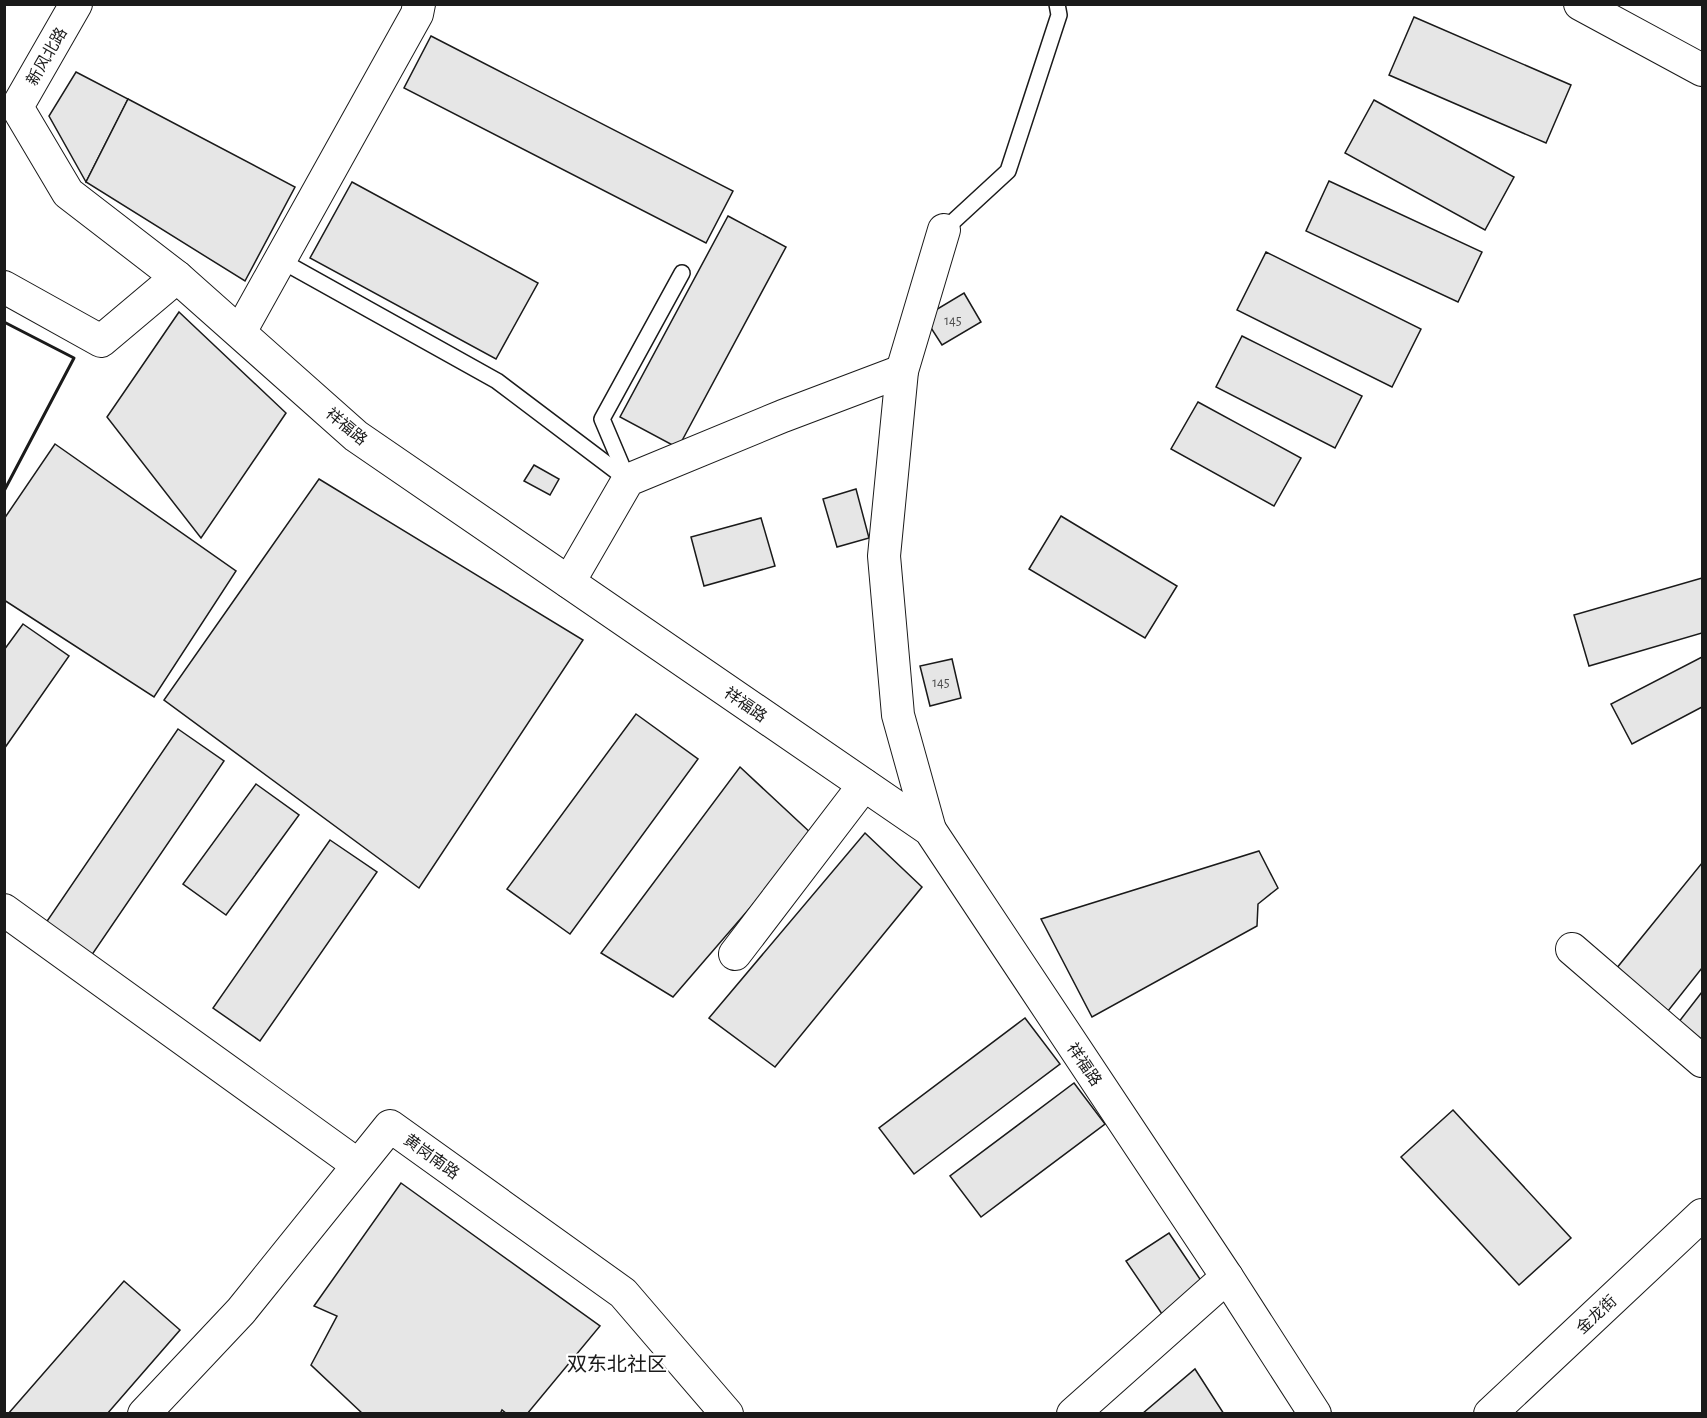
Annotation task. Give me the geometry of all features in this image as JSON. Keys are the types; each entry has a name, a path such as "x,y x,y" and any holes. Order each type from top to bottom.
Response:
{"street":[{"name":"新风北路","path":"17,107 76,4"},
{"path":"1580,4 1702,70"},
{"path":"240,332 412,8"},
{"name":"祥福路","path":"17,107 68,193 177,277 356,436 930,830 1315,1413"},
{"path":"930,830 898,715 884,556 902,371 945,230"},
{"path":"4,287 101,341 177,277"},
{"path":"569,582 628,480 783,416 902,371"},
{"path":"735,954 864,785"},
{"path":"4,910 358,1166"},
{"path":"1572,949 1702,1061"},
{"name":"黄岗南路","path":"144,1413 241,1311 390,1126 623,1293 727,1413"},
{"name":"金龙街","path":"1490,1413 1702,1215"},
{"path":"1073,1413 1227,1277"}],"lane":[{"path":"945,230 1008,171 1059,15 1057,4"},
{"path":"280,260 497,381 628,480"},
{"path":"628,480 602,419 682,273"}],"building":[{"path":"1414,17 1571,85 1546,143 1389,75"},
{"path":"431,36 733,191 706,243 404,88"},
{"path":"76,72 128,99 86,182 49,116"},
{"path":"128,99 295,187 245,281 86,182"},
{"path":"1374,100 1514,177 1485,230 1345,153"},
{"path":"1329,181 1482,252 1458,302 1306,231"},
{"path":"352,182 538,283 496,359 310,258"},
{"path":"728,216 786,247 678,448 620,417"},
{"path":"1266,252 1421,329 1392,387 1237,310"},
{"path":"964,293 981,322 942,345 924,317"},
{"path":"179,312 286,413 201,538 107,417"},
{"path":"1242,336 1362,396 1335,448 1216,387"},
{"path":"1198,402 1301,458 1274,506 1171,449"},
{"path":"55,444 236,571 154,697 4,600 4,519"},
{"path":"534,465 559,479 550,495 524,481"},
{"path":"319,479 583,640 419,888 164,700"},
{"path":"856,489 869,538 837,547 823,499"},
{"path":"1061,516 1177,586 1145,638 1029,569"},
{"path":"761,518 775,566 704,586 691,537"},
{"path":"1702,578 1702,633 1589,666 1574,615"},
{"path":"23,624 69,656 4,749 4,650"},
{"path":"1702,657 1702,707 1632,744 1611,704"},
{"path":"952,659 961,698 930,706 920,666"},
{"path":"636,714 698,759 570,934 507,889"},
{"path":"178,729 224,761 87,962 41,930"},
{"path":"740,767 813,835 673,997 601,953"},
{"path":"256,784 299,815 226,915 183,884"},
{"path":"865,833 922,887 775,1067 709,1018"},
{"path":"330,840 377,872 260,1041 213,1008"},
{"path":"1259,851 1278,888 1258,904 1257,926 1092,1017 1041,919"},
{"path":"1702,863 1702,968 1668,1011 1616,969"},
{"path":"1702,992 1702,1042 1678,1023"},
{"path":"1025,1018 1060,1064 914,1174 879,1128"},
{"path":"1074,1083 1105,1124 981,1217 950,1176"},
{"path":"1453,1110 1571,1238 1519,1285 1401,1157"},
{"path":"401,1183 600,1326 527,1414 507,1414 502,1410 500,1414 363,1414 311,1365 337,1316 314,1306"},
{"path":"1169,1233 1204,1285 1162,1314 1126,1261"},
{"path":"124,1281 180,1330 107,1414 8,1414"},
{"path":"1195,1369 1224,1414 1142,1414"}],"wall":[{"path":"4,322 74,358 4,491"}],"district":[{"name":"双东北社区","path":"617,1364"}]}
